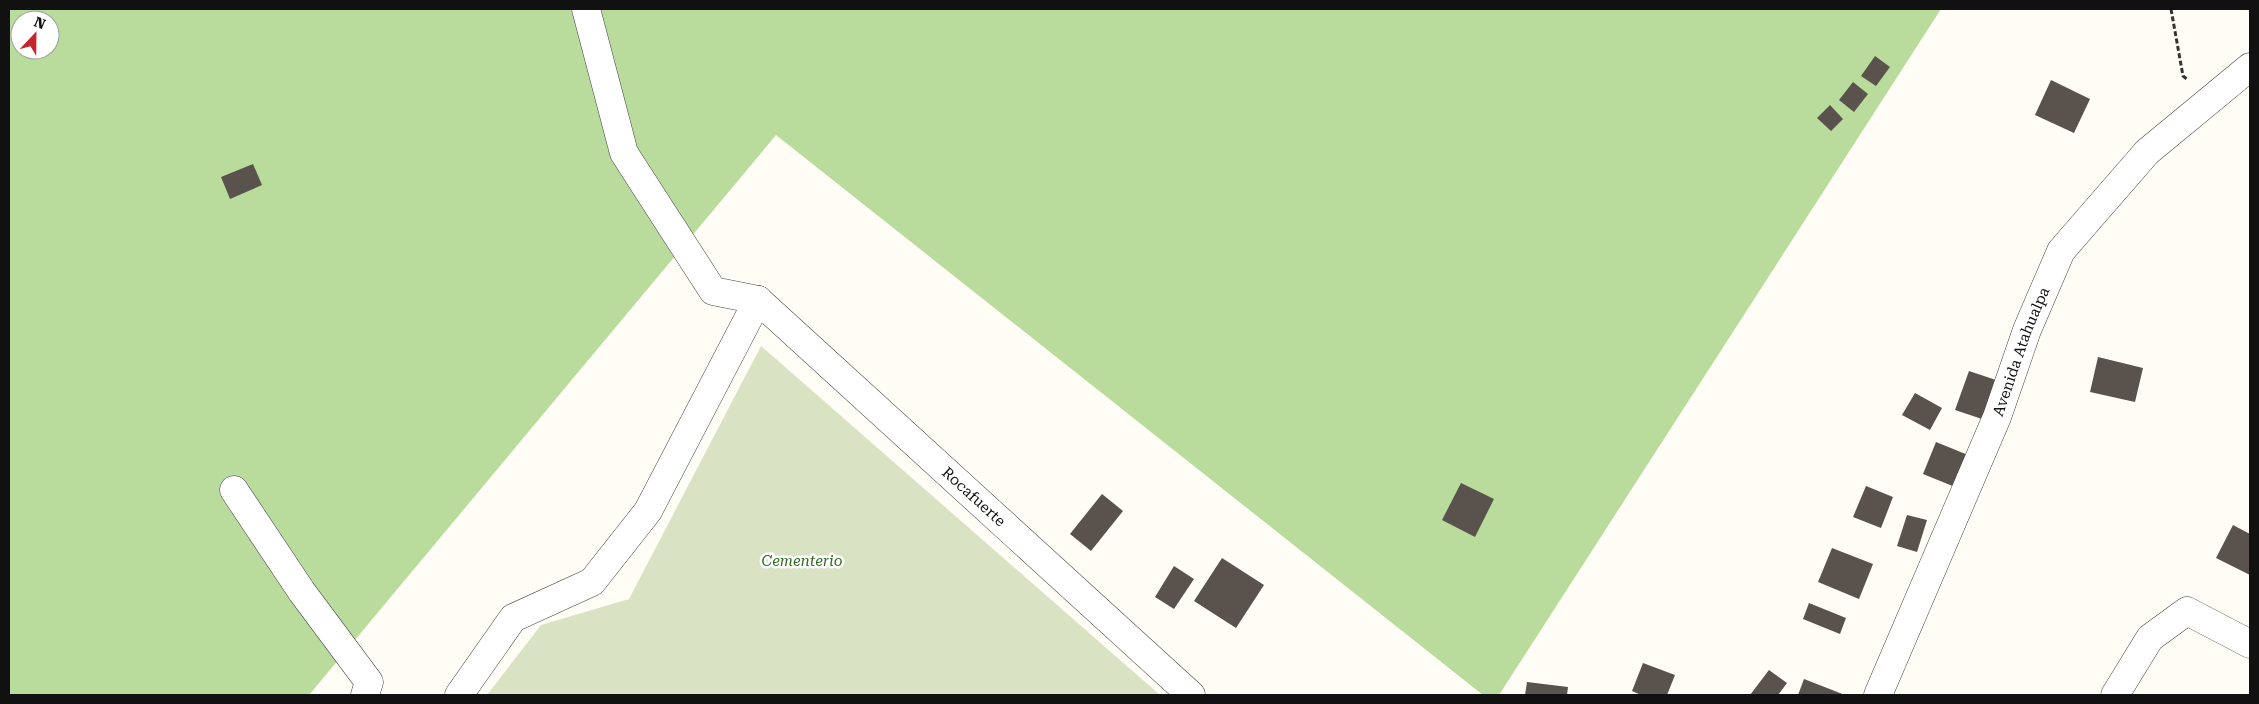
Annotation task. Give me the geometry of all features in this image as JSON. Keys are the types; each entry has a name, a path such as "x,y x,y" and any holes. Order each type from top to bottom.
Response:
{"street":[{"path":"459,695 513,618 592,582 648,511 758,300 713,291 624,153 586,9"},
{"name":"Avenida Atahualpa","path":"1878,695 1997,417 2027,330 2061,250 2147,152 2250,67"},
{"name":"Rocafuerte","path":"758,300 1191,695"},
{"path":"234,490 302,592 369,682 365,695"},
{"path":"2115,695 2150,638 2187,611 2250,644"}],"path":[{"path":"2171,9 2184,76 2207,103"}],"green space":[{"path":"9,9 1941,9 1499,695 1483,695 776,135 309,695 9,695"},
{"name":"Cementerio","path":"761,346 1160,695 487,695 541,625 629,599"}],"building":[{"path":"1875,56 1890,67 1876,86 1861,76"},
{"path":"2051,80 2090,99 2074,133 2035,115"},
{"path":"1853,82 1868,94 1854,112 1839,100"},
{"path":"1830,105 1843,119 1831,131 1817,118"},
{"path":"253,164 262,185 230,199 221,177"},
{"path":"2098,357 2143,368 2135,402 2090,392"},
{"path":"1969,371 1996,380 1982,419 1955,410"},
{"path":"1915,393 1942,408 1930,430 1902,415"},
{"path":"1936,442 1968,455 1955,487 1923,474"},
{"path":"1461,483 1494,499 1475,537 1442,520"},
{"path":"1866,486 1893,497 1881,528 1853,517"},
{"path":"1102,494 1123,511 1091,551 1070,534"},
{"path":"1907,515 1927,520 1917,552 1897,546"},
{"path":"2233,525 2250,534 2250,575 2216,558"},
{"path":"1832,548 1873,564 1859,599 1818,582"},
{"path":"1222,558 1264,585 1236,628 1194,601"},
{"path":"1174,566 1194,579 1174,609 1155,597"},
{"path":"1809,603 1846,618 1840,634 1803,619"},
{"path":"1643,663 1675,675 1667,695 1641,695 1632,691"},
{"path":"1769,670 1787,683 1778,695 1750,695"},
{"path":"1804,679 1845,695 1798,695"},
{"path":"1527,682 1568,687 1567,695 1525,695"}]}
